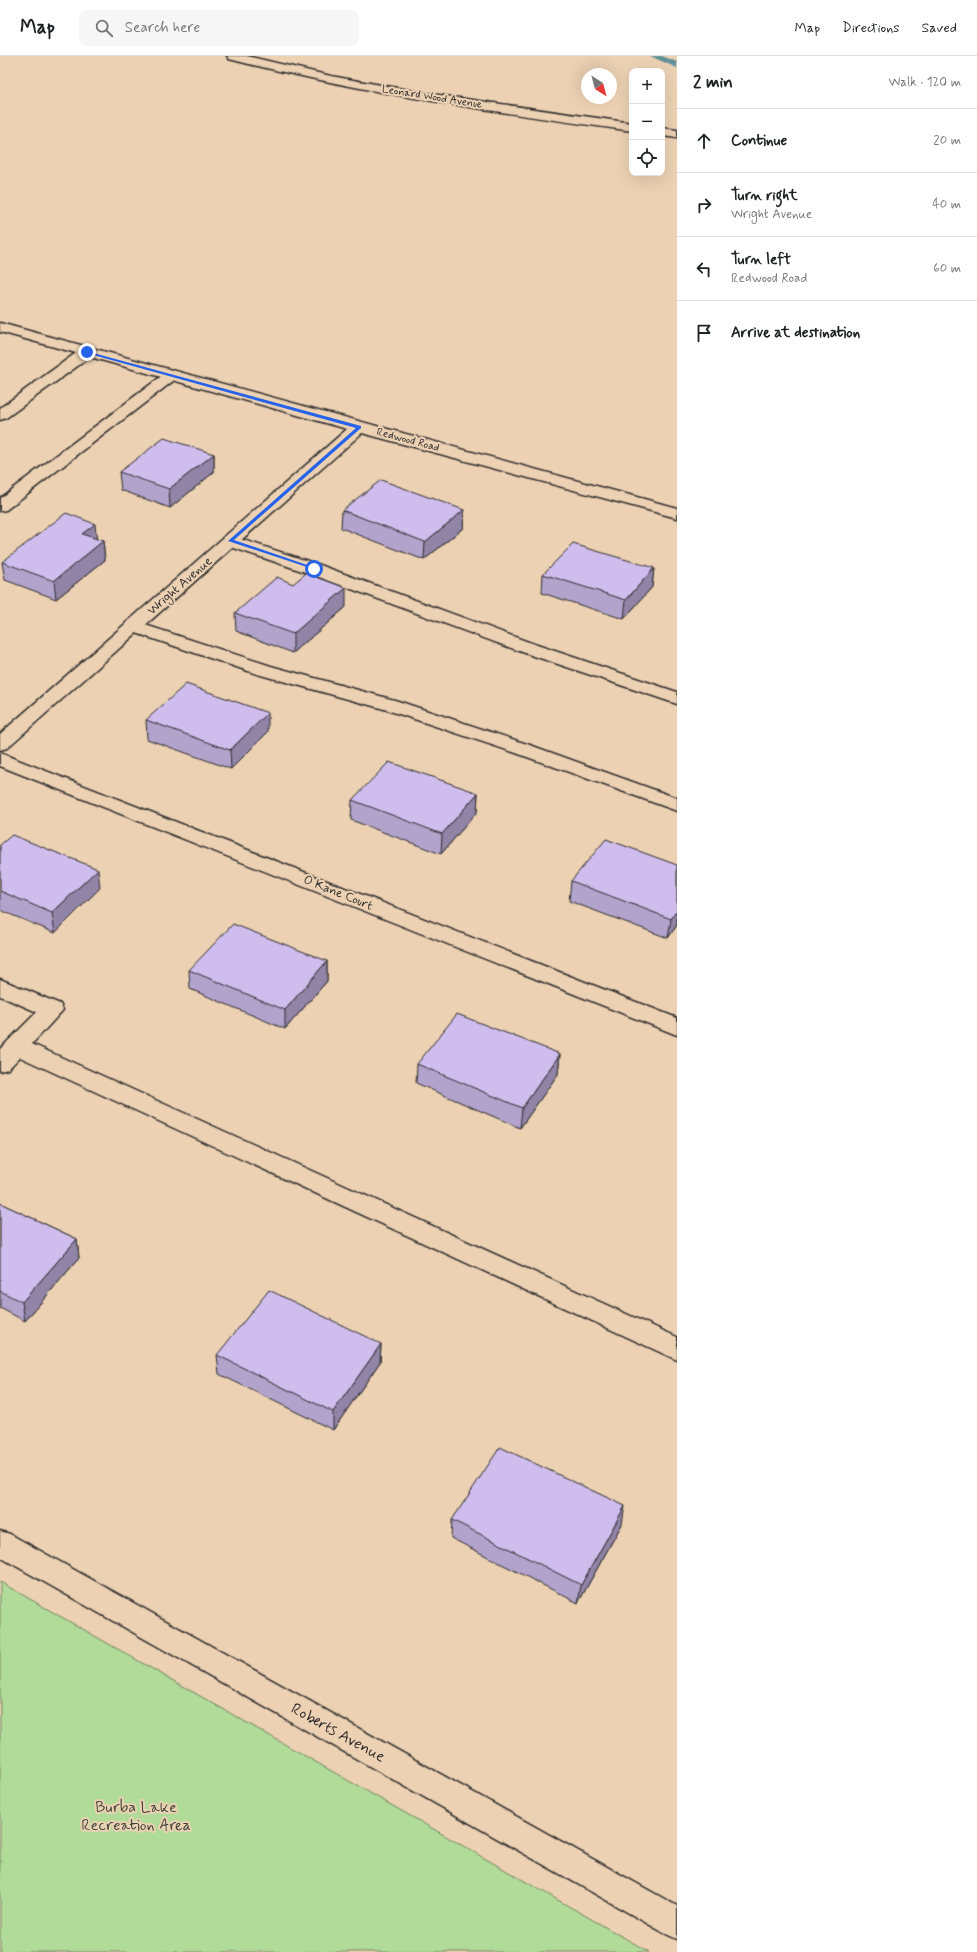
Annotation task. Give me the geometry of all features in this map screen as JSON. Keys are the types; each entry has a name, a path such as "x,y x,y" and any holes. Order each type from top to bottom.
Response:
{"street":[{"name":"Leonard Wood Avenue","path":"233,56 297,72 408,94 629,127"},
{"path":"665,132 677,134"},
{"name":"Redwood Road","path":"0,327 359,427 677,513"},
{"path":"0,415 87,352"},
{"path":"0,506 172,375"},
{"name":"Wright Avenue","path":"0,744 359,427"},
{"path":"230,541 314,569 528,648 677,698"},
{"path":"133,626 264,670 391,705 523,749 677,805"},
{"name":"O Kane Court","path":"0,759 677,1027"},
{"path":"0,987 52,1010 0,1063"},
{"path":"17,1046 677,1349"},
{"name":"Roberts Avenue","path":"0,1543 677,1924"}],"green space":[{"name":"Burba Lake Recreation Area","path":"0,1582 649,1952 0,1952"}],"building":[{"path":"164,438 214,454 169,489 119,472"},
{"path":"381,480 464,510 425,542 342,510"},
{"path":"66,513 95,524 82,534 103,541 54,581 2,562"},
{"path":"573,544 654,568 626,600 543,574"},
{"path":"306,573 346,588 293,634 235,613 277,577 293,584"},
{"path":"186,684 268,713 230,750 146,720"},
{"path":"389,762 478,793 442,834 352,800"},
{"path":"12,835 98,869 52,913 0,891 0,845"},
{"path":"606,839 677,865 677,910 671,919 571,881"},
{"path":"233,924 327,961 285,1010 189,970"},
{"path":"457,1014 560,1054 522,1108 417,1064"},
{"path":"0,1203 77,1239 22,1302 0,1291"},
{"path":"269,1290 381,1344 333,1412 217,1355"},
{"path":"500,1447 625,1506 581,1585 452,1520"}],"waterway":[{"path":"654,56 677,65"}],"route":[{"path":"87,352 359,427 230,541 314,569"}]}
